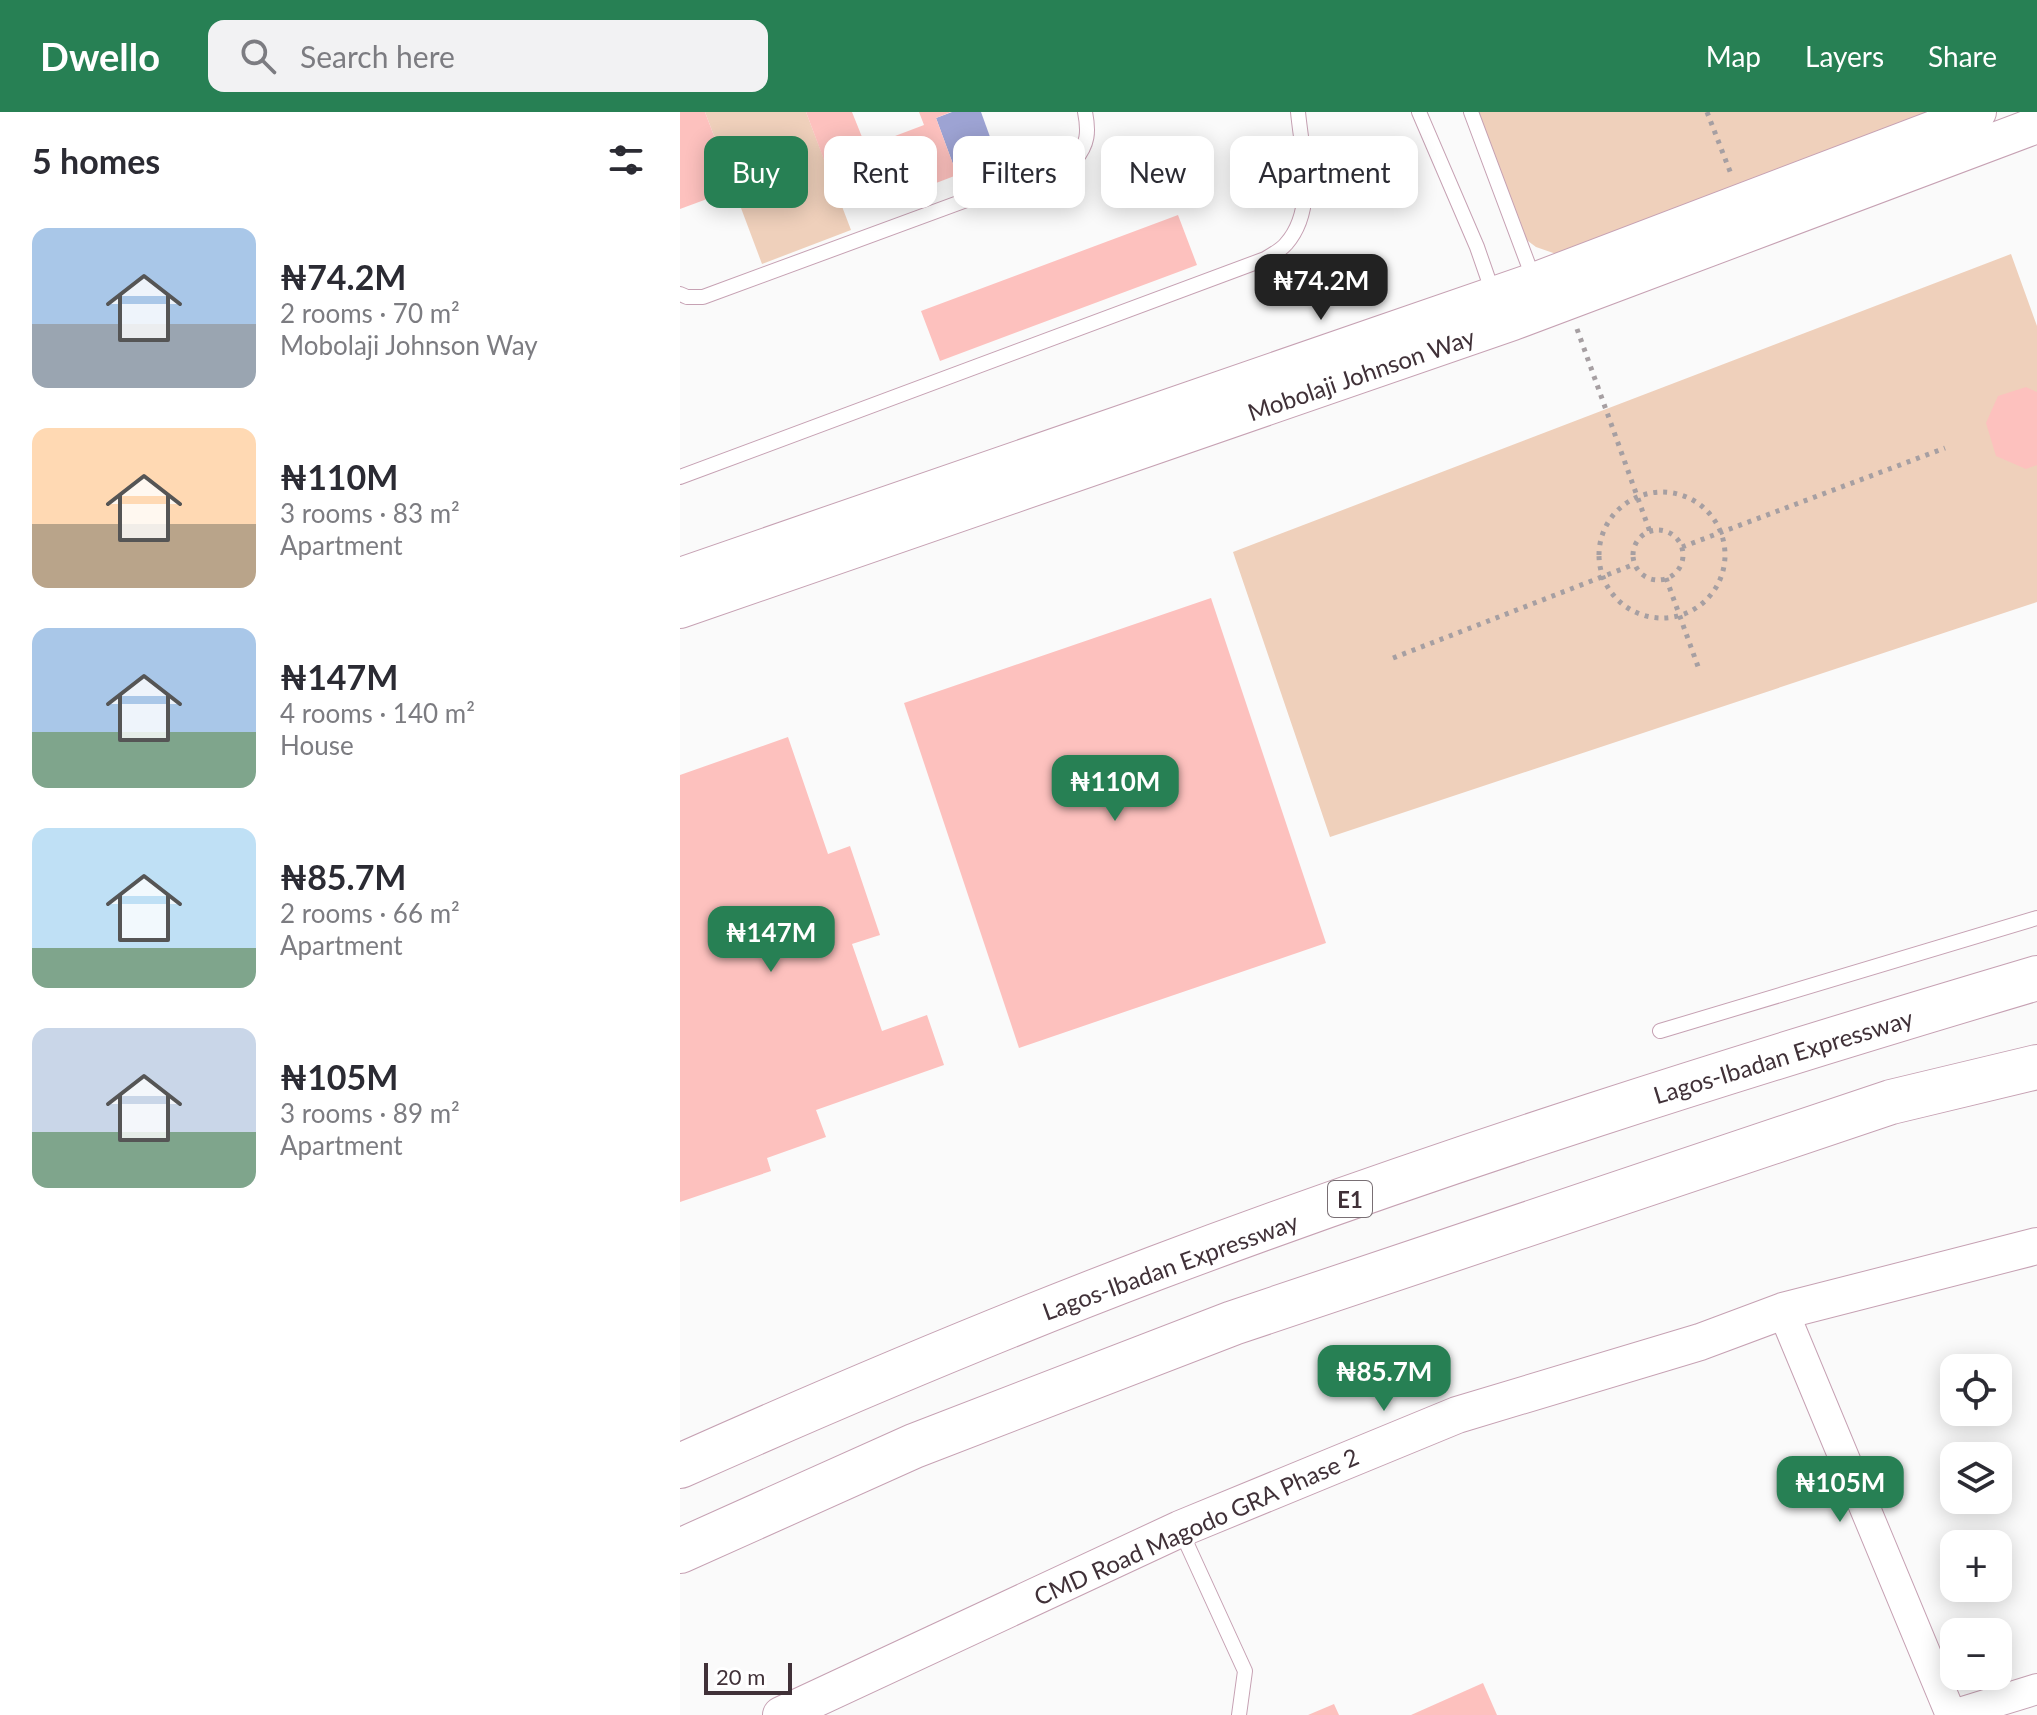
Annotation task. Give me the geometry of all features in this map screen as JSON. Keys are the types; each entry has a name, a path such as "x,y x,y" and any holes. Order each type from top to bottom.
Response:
{"highway":[{"name":"Lagos-Ibadan Expressway","path":"680,1466 888,1374 1186,1258 1436,1169 1749,1065 2037,978"},
{"path":"680,1551 914,1446 1233,1323 1891,1102 2037,1067"}],"street":[{"name":"Mobolaji Johnson Way","path":"680,576 1534,281 1978,112"},
{"name":"Mobolaji Johnson Way","path":"680,610 1567,301 2037,125"},
{"name":"CMD Road Magodo GRA Phase 2","path":"781,1715 1180,1529 1457,1415 1700,1342 1783,1311 2037,1246"},
{"path":"1783,1311 1914,1632 1952,1715 2037,1689"}],"lane":[{"path":"680,294 703,297 1075,160 1086,146 1088,130 1085,112"},
{"path":"680,477 1265,259 1286,245 1304,207 1306,189 1298,112"},
{"path":"1419,112 1477,247 1493,294"},
{"path":"1471,112 1534,281"},
{"path":"1660,1031 2037,918"},
{"path":"1180,1529 1245,1671 1239,1715"}],"path":[{"path":"1707,112 1742,201"},
{"path":"1567,301 1650,532"},
{"path":"1682,547 1945,448"},
{"path":"1670,492 1686,496 1701,505 1721,531 1725,548 1719,582 1709,597 1680,616 1661,619 1642,615 1625,606 1611,592 1602,575 1599,557 1609,521 1637,497 1670,492"},
{"path":"1650,532 1672,534 1682,547 1681,563 1666,578 1651,579 1635,564 1634,549 1642,536 1650,532"},
{"path":"1393,658 1635,564"},
{"path":"1666,578 1700,672"}],"shaded area":[{"path":"705,112 806,112 824,159 824,208 843,208 851,230 762,264 741,208 808,208 808,136 714,136"},
{"path":"1474,112 1942,112 1559,255 1536,247 1520,235"},
{"path":"2011,254 2037,326 2037,602 1330,837 1233,552"}],"water":[{"path":"952,112 981,112 990,136 953,136 953,164 936,118"}],"building":[{"path":"680,112 705,112 714,136 704,136 704,200 680,209"},
{"path":"806,112 852,112 862,136 824,136 824,160"},
{"path":"919,112 951,112 936,118 953,164 953,177 937,183 937,136 895,136 924,125"},
{"path":"1178,215 1197,265 940,361 921,311"},
{"path":"2026,387 2037,392 2037,465 2026,469 1996,456 1986,423 1998,396"},
{"path":"1211,598 1326,943 1019,1048 904,703"},
{"path":"788,737 828,854 850,846 880,935 852,944 882,1031 927,1015 944,1065 816,1110 826,1137 767,1158 771,1171 680,1202 680,775"},
{"path":"1483,1683 1497,1715 1411,1715"},
{"path":"1334,1704 1339,1715 1308,1715"}]}
